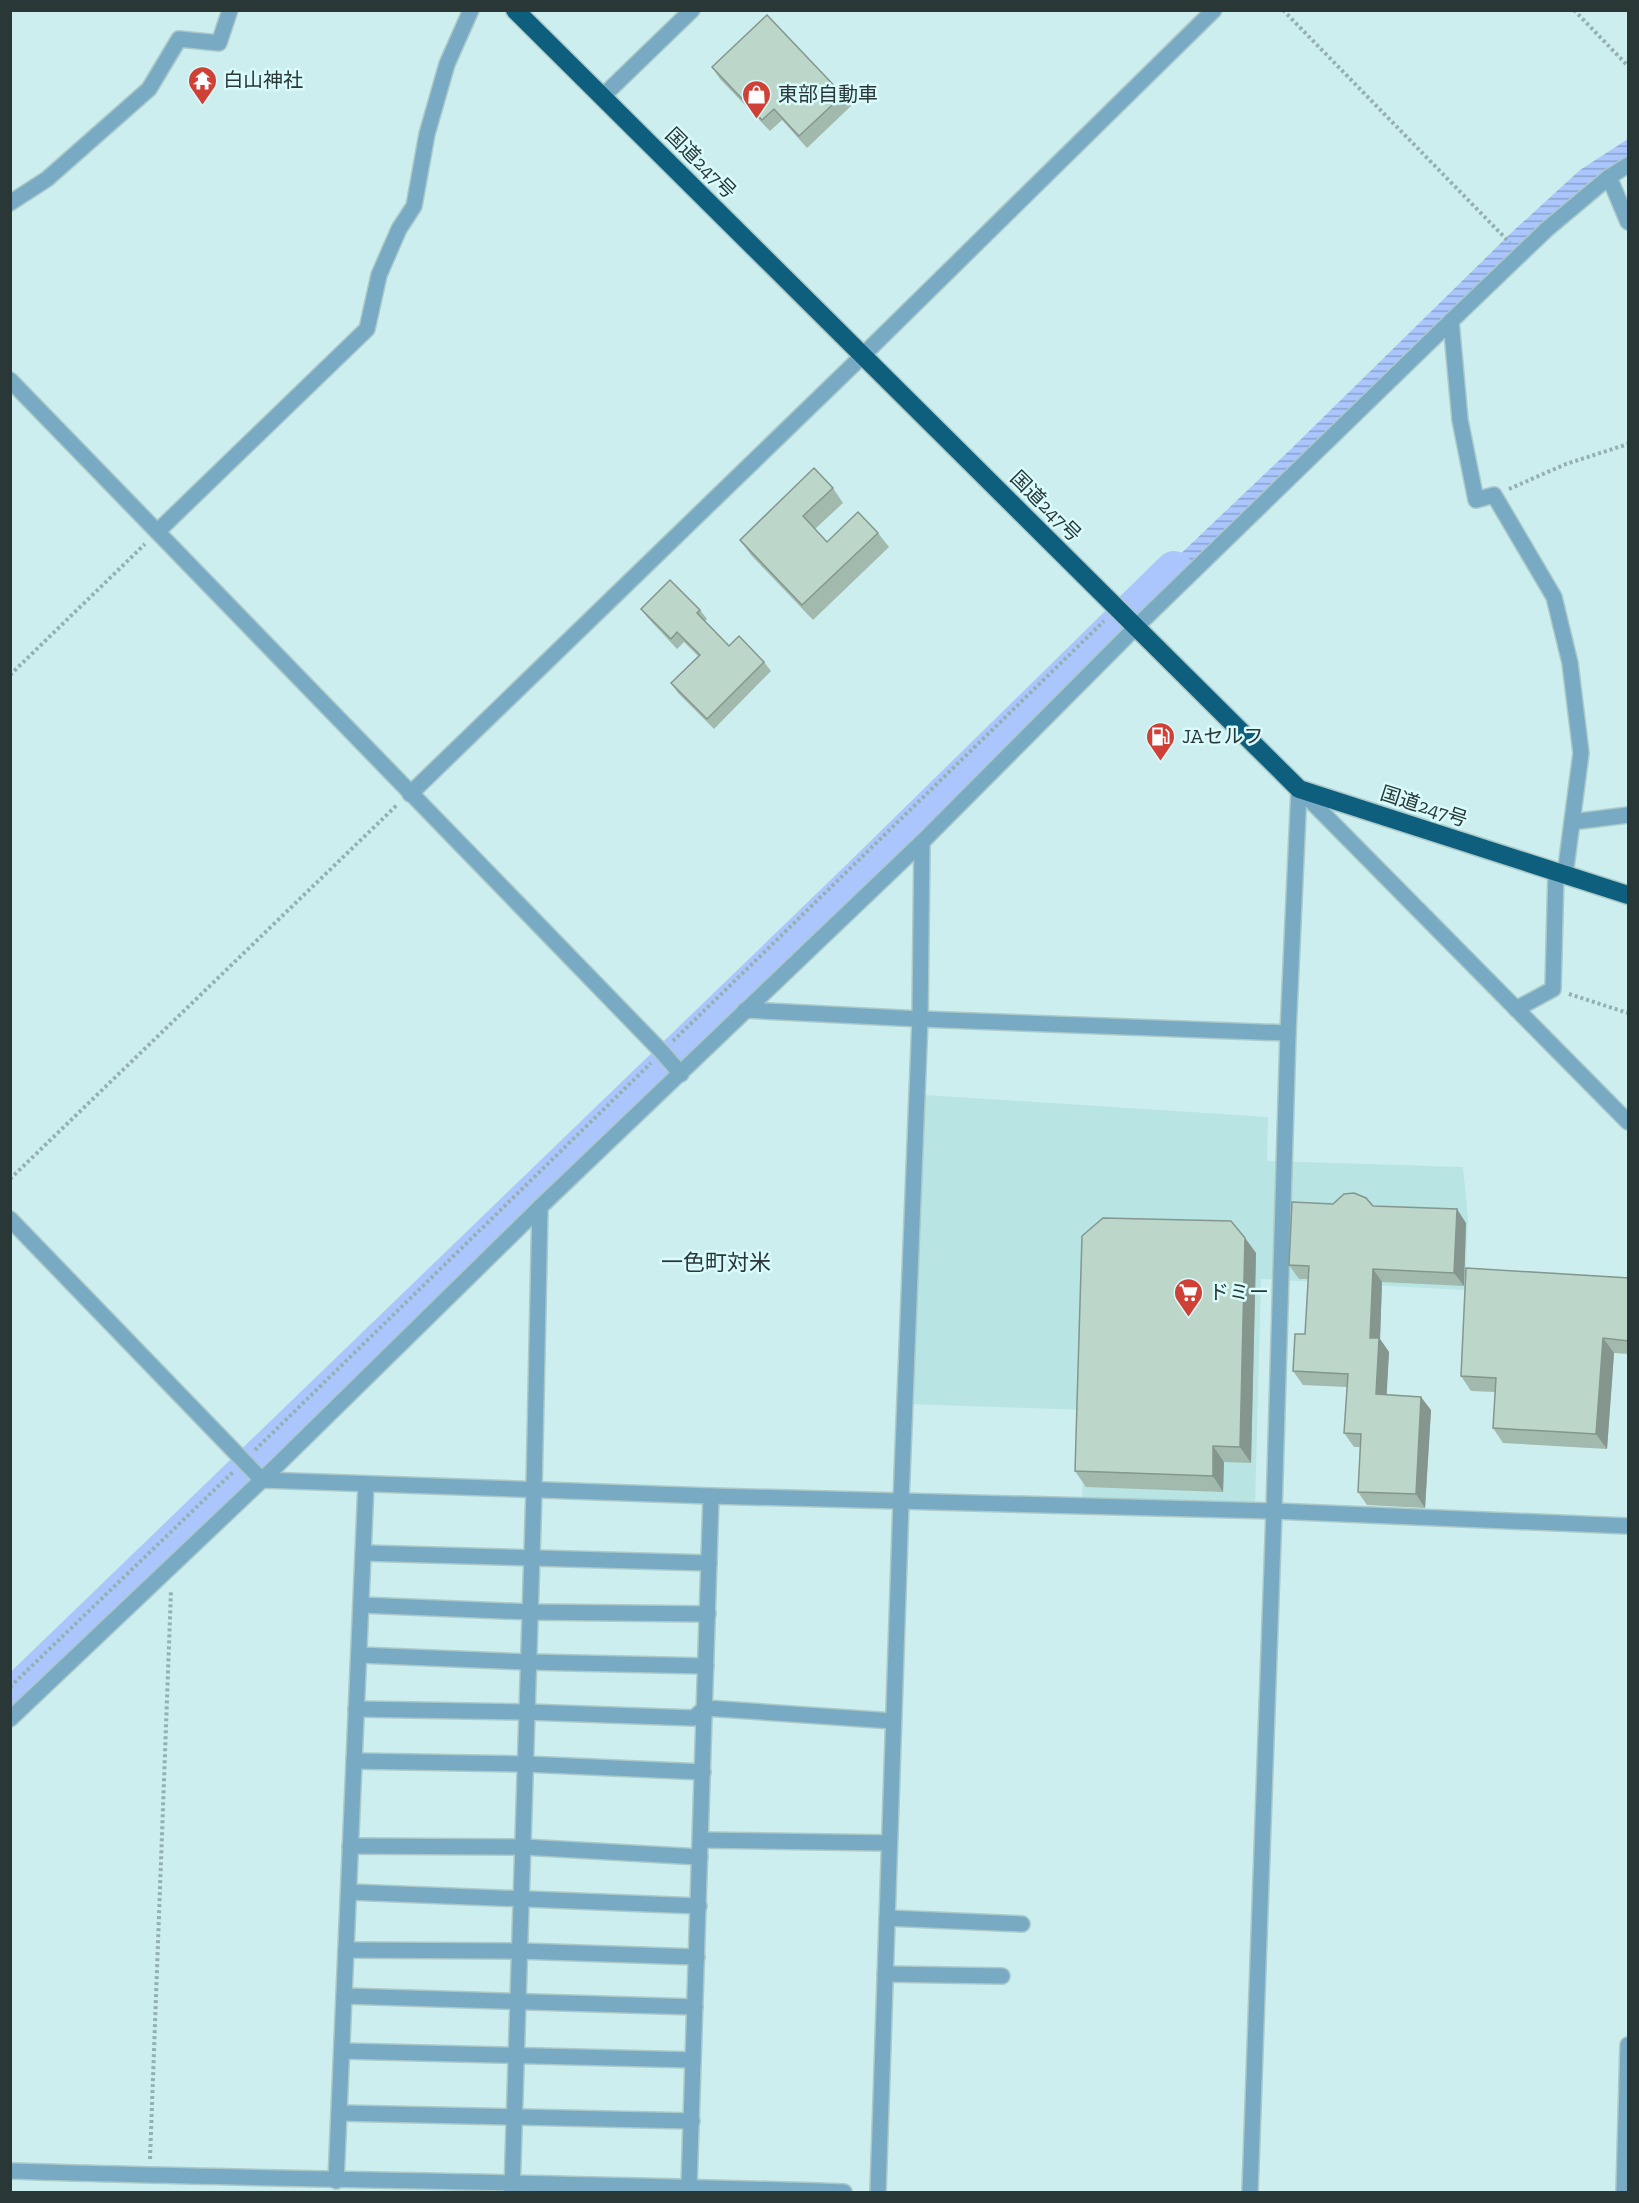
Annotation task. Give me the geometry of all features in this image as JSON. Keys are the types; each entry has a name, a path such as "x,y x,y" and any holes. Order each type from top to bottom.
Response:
{"highway":[{"name":"国道247号","path":"515,10 1299,789 1629,895"}],"street":[{"path":"10,203 47,179 149,89 179,39 219,43 230,10"},
{"path":"158,531 367,329 379,275 399,229 414,206 427,134 447,64 471,10"},
{"path":"603,96 692,10"},
{"path":"410,794 862,356 1214,10"},
{"path":"10,1719 262,1480 540,1207 922,842 1136,627 1451,321 1521,254 1609,177 1629,165"},
{"path":"1609,177 1629,222"},
{"path":"1451,321 1460,420 1476,500 1494,495 1554,597 1570,663 1581,753 1572,822 1560,873 1553,989 1516,1009"},
{"path":"10,380 681,1074"},
{"path":"1299,789 1629,1122"},
{"path":"1250,2193 1288,1033 1299,789"},
{"path":"1572,822 1629,815"},
{"path":"878,2193 893,1721 920,1019 922,842"},
{"path":"745,1010 1288,1033"},
{"path":"512,2187 534,1490 540,1207"},
{"path":"10,1219 241,1464 262,1480 711,1496 1274,1511 1629,1526"},
{"path":"336,2181 366,1484"},
{"path":"690,2187 711,1496"},
{"path":"363,1553 709,1563"},
{"path":"361,1605 530,1612 708,1614"},
{"path":"358,1655 706,1666"},
{"path":"356,1709 694,1718 705,1708 893,1721"},
{"path":"354,1761 525,1764 703,1772"},
{"path":"700,1840 890,1843"},
{"path":"350,1846 523,1847 700,1857"},
{"path":"349,1892 699,1906"},
{"path":"887,1918 1022,1924"},
{"path":"346,1950 519,1951 697,1957"},
{"path":"885,1974 1002,1976"},
{"path":"344,1996 695,2007"},
{"path":"1624,2193 1629,2044"},
{"path":"342,2051 693,2060"},
{"path":"339,2113 514,2115 692,2121"},
{"path":"10,2171 512,2187 690,2187 844,2193"}],"path":[{"path":"1284,10 1521,254"},
{"path":"1574,10 1629,66"},
{"path":"1494,495 1566,464 1629,444"},
{"path":"10,675 158,531"},
{"path":"10,1687 1117,608"},
{"path":"10,1179 410,794"},
{"path":"1553,989 1629,1013"},
{"path":"149,2176 172,1566"}],"shaded area":[{"path":"925,1095 1268,1117 1267,1161 1463,1167 1468,1219 1465,1290 1261,1279 1255,1505 1082,1498 1086,1410 911,1404"}],"water":[{"path":"1628,139 1628,156 1572,197 1520,243 1143,609 1132,600 1291,449 1510,234 1580,170"}],"building":[{"path":"767,15 843,95 799,136 774,109 762,120 712,67"},
{"path":"814,468 833,488 803,516 827,542 858,512 878,533 802,605 740,540"},
{"path":"670,580 700,610 697,613 729,646 739,636 764,662 707,719 671,683 700,655 677,632 671,639 641,609"},
{"path":"1354,1193 1366,1198 1373,1206 1457,1209 1454,1273 1373,1269 1370,1338 1379,1338 1376,1394 1421,1397 1416,1494 1358,1492 1361,1434 1344,1433 1348,1374 1293,1371 1295,1334 1305,1334 1309,1266 1289,1265 1292,1202 1333,1204 1344,1194"},
{"path":"1103,1218 1231,1221 1245,1238 1240,1447 1213,1446 1213,1476 1075,1471 1082,1236"},
{"path":"1466,1268 1629,1278 1629,1341 1603,1338 1596,1434 1493,1428 1496,1378 1461,1376"}],"waterway":[{"path":"10,1699 857,881 1174,570"}],"place":[{"name":"白山神社","path":"202,106"},
{"name":"東部自動車","path":"757,120"},
{"name":"JAセルフ","path":"1161,762"},
{"name":"ドミー","path":"1188,1318"}],"district":[{"name":"一色町対米","path":"716,1262"}]}
